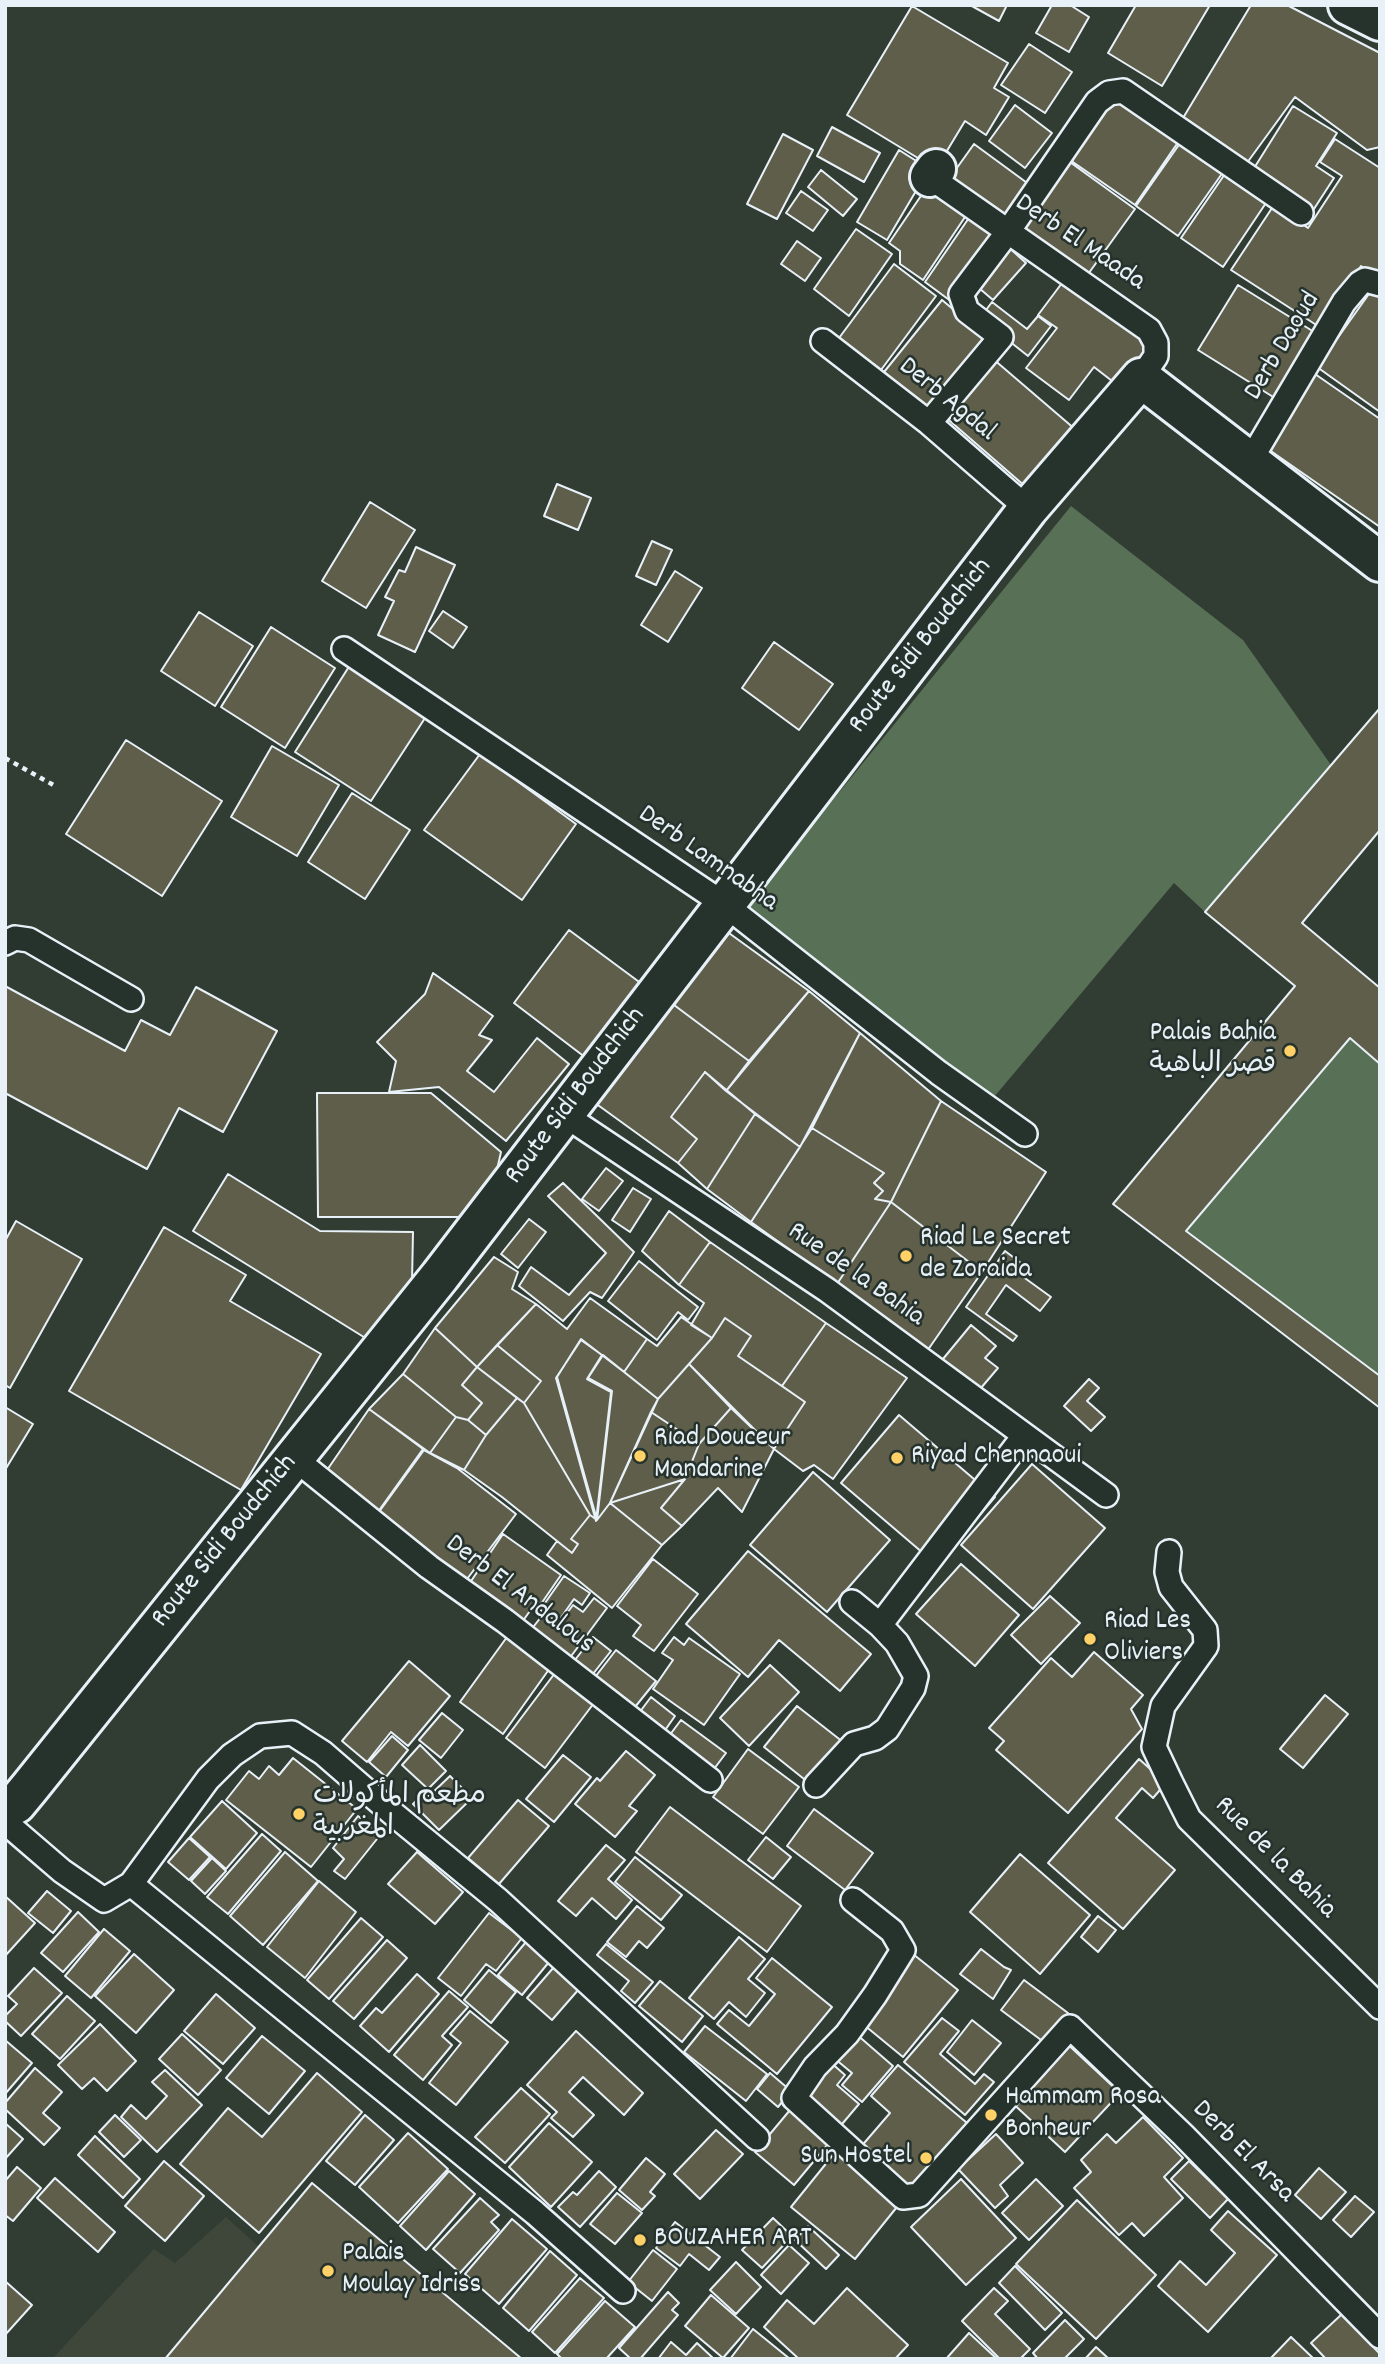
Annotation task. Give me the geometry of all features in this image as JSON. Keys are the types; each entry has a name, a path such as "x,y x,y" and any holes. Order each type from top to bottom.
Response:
{"street":[{"path":"1348,5 1380,20"},
{"path":"1142,377 1380,562"},
{"name":"Route Sidi Boudchich","path":"5,1809 16,1804 30,1787 440,1276 1028,509 1142,377"}],"lane":[{"path":"929,423 1000,337 967,311 961,294 1007,233 1097,102 1109,93 1123,91 1301,213"},
{"name":"Derb El Maada","path":"933,173 1007,233 1134,317 1149,330 1156,342 1156,356 1142,377"},
{"name":"Derb Daoud","path":"1250,461 1344,302 1365,280 1380,284"},
{"name":"Derb Agdal","path":"823,341 929,423 1028,509"},
{"name":"Derb Lamnabha","path":"344,649 724,904 939,1073 1025,1134"},
{"path":"5,943 15,938 29,940 131,999"},
{"name":"Rue de la Bahia","path":"563,1114 827,1290 1106,1495"},
{"path":"880,1625 1024,1436"},
{"name":"Derb El Andalous","path":"294,1458 429,1567 505,1621 710,1780"},
{"name":"Rue de la Bahia","path":"1169,1552 1167,1572 1171,1587 1205,1630 1206,1646 1163,1706 1154,1747 1165,1771 1189,1819 1380,2007"},
{"path":"816,1785 854,1744 875,1738 887,1729 914,1688 916,1676 909,1661 880,1625 852,1602"},
{"path":"5,1822 62,1871 104,1900 131,1884 208,1779 232,1755 260,1736 292,1733 323,1753 498,1899 757,2138"},
{"path":"131,1884 535,2213 623,2291"},
{"name":"Derb El Arsa","path":"853,1900 892,1931 903,1950 847,2034 815,2067 794,2098 903,2196 919,2195 1070,2026 1183,2135 1380,2336"}],"path":[{"path":"5,758 57,788"}],"shaded area":[{"path":"226,2217 267,2254 175,2359 52,2359 154,2249 175,2263"}],"green space":[{"path":"1071,506 1243,640 1331,765 1205,912 1174,883 994,1097 743,911"},
{"path":"1350,1038 1380,1064 1380,1376 1186,1231"}],"building":[{"path":"970,5 1007,5 999,21"},
{"path":"1052,5 1070,5 1089,17 1069,52 1036,33"},
{"path":"1136,5 1210,5 1162,86 1108,53"},
{"path":"1251,5 1287,5 1380,53 1380,147 1367,150 1295,97 1244,167 1180,123"},
{"path":"912,6 1008,63 994,88 1009,97 986,135 965,121 936,169 847,115"},
{"path":"1029,44 1072,72 1045,113 1001,85"},
{"path":"1116,94 1181,138 1135,205 1070,160"},
{"path":"1015,105 1052,133 1025,168 989,141"},
{"path":"1293,106 1337,133 1316,166 1334,178 1312,212 1251,173"},
{"path":"832,127 880,153 864,182 817,156"},
{"path":"783,134 813,150 777,219 747,204"},
{"path":"1183,139 1226,168 1178,236 1136,206"},
{"path":"1335,139 1380,168 1380,278 1361,266 1321,328 1231,270 1274,205 1308,228 1342,176 1320,162"},
{"path":"974,144 1034,188 1010,222 949,179"},
{"path":"899,150 929,169 887,240 857,222"},
{"path":"1067,160 1135,209 1086,277 1019,228"},
{"path":"1229,168 1270,197 1223,267 1181,238"},
{"path":"821,170 857,199 843,216 808,187"},
{"path":"929,184 969,211 923,280 900,264 900,251 889,243"},
{"path":"801,191 828,210 813,231 786,213"},
{"path":"973,212 1001,231 952,302 925,282"},
{"path":"856,229 892,254 849,316 814,289"},
{"path":"797,241 821,258 805,281 781,264"},
{"path":"1005,244 1026,263 993,300 972,282"},
{"path":"894,264 936,296 881,370 839,338"},
{"path":"1068,275 1143,331 1152,354 1125,391 1094,367 1069,400 1026,368 1057,328 1038,315"},
{"path":"1238,285 1319,335 1278,400 1198,350"},
{"path":"1371,291 1380,297 1380,412 1317,367"},
{"path":"942,300 990,340 932,412 884,372"},
{"path":"992,302 1027,329 1038,316 1051,326 1028,356 980,318"},
{"path":"992,358 1083,436 1034,494 943,415"},
{"path":"1315,374 1380,419 1380,527 1265,447"},
{"path":"557,484 591,498 578,530 544,516"},
{"path":"370,502 415,530 366,608 322,581"},
{"path":"652,541 672,550 656,585 636,576"},
{"path":"416,547 455,565 415,652 378,635 394,601 385,597 399,570 405,572"},
{"path":"675,571 702,588 668,642 641,625"},
{"path":"443,611 467,627 453,648 429,631"},
{"path":"199,612 253,646 215,706 161,671"},
{"path":"271,627 335,668 285,748 221,707"},
{"path":"774,642 833,684 799,730 742,688"},
{"path":"350,665 427,715 371,801 295,752"},
{"name":"Palais Bahia قصر الباهية","path":"1380,708 1380,830 1302,923 1380,988 1380,1064 1350,1038 1186,1231 1380,1376 1380,1408 1113,1204 1295,986 1205,912"},
{"path":"126,740 222,801 162,896 66,834"},
{"path":"272,746 339,785 297,856 231,817"},
{"path":"480,754 576,824 522,900 424,830"},
{"path":"352,793 410,830 365,899 308,862"},
{"path":"722,928 809,991 749,1061 666,999"},
{"path":"569,930 646,987 590,1061 514,1003"},
{"path":"433,973 493,1016 479,1035 492,1040 467,1071 494,1092 537,1038 569,1064 506,1141 439,1087 389,1092 396,1061 377,1042 425,994"},
{"path":"5,986 125,1051 141,1020 170,1035 196,987 277,1031 223,1132 179,1108 147,1169 5,1093"},
{"path":"809,991 860,1033 800,1147 726,1091"},
{"path":"666,999 749,1061 726,1091 705,1072 671,1117 697,1139 678,1163 584,1095"},
{"path":"860,1033 941,1101 891,1202 875,1199 883,1191 874,1183 884,1173 812,1128"},
{"path":"705,1072 755,1114 707,1189 678,1163 697,1139 671,1117"},
{"path":"317,1093 431,1093 501,1152 494,1183 467,1217 318,1217"},
{"path":"941,1101 1046,1172 982,1272 891,1202"},
{"path":"755,1114 800,1147 751,1222 707,1189"},
{"path":"812,1128 884,1173 874,1183 883,1191 875,1199 891,1202 837,1284 751,1222"},
{"path":"606,1168 623,1181 599,1211 582,1199"},
{"path":"228,1174 320,1231 413,1232 412,1282 375,1344 193,1231"},
{"path":"563,1183 634,1252 602,1298 590,1292 563,1321 519,1286 531,1267 569,1295 606,1253 548,1196"},
{"path":"633,1188 651,1199 630,1232 612,1220"},
{"path":"891,1202 982,1272 925,1354 837,1284"},
{"path":"669,1211 710,1242 679,1285 642,1251"},
{"path":"529,1219 546,1232 518,1268 501,1254"},
{"path":"16,1221 82,1259 10,1388 5,1385 5,1241"},
{"path":"164,1227 246,1275 230,1301 321,1354 241,1490 69,1391"},
{"path":"710,1242 826,1323 782,1386 738,1356 751,1336 725,1318 712,1338 691,1325 704,1303 679,1285"},
{"path":"1005,1251 1021,1263 1015,1271 1051,1297 1040,1311 1006,1285 986,1314 1017,1336 1013,1341 966,1307"},
{"path":"494,1257 518,1272 512,1289 536,1304 477,1367 435,1328"},
{"path":"639,1261 698,1307 688,1320 678,1312 657,1340 608,1301"},
{"path":"590,1298 647,1339 624,1372 581,1339 557,1377 597,1520 590,1515 524,1403 541,1381 497,1345 536,1304 567,1329"},
{"path":"681,1317 712,1338 658,1399 624,1372 647,1339 657,1346"},
{"path":"725,1318 751,1336 738,1356 805,1402 774,1449 689,1364"},
{"path":"826,1323 907,1378 833,1479 814,1465 803,1471 774,1449 805,1402 782,1386"},
{"path":"971,1325 996,1346 985,1358 998,1368 975,1395 938,1365"},
{"path":"435,1328 477,1367 462,1385 482,1403 468,1420 456,1417 403,1374"},
{"path":"581,1340 602,1355 587,1379 611,1392 596,1521 556,1378"},
{"path":"497,1345 541,1381 524,1403 477,1367"},
{"path":"603,1355 658,1399 610,1503 597,1520 612,1391 588,1378"},
{"path":"689,1364 731,1408 699,1444 651,1412 658,1399"},
{"path":"477,1367 517,1398 486,1435 468,1420 482,1403 462,1385"},
{"path":"403,1374 456,1417 430,1453 369,1409"},
{"path":"1089,1379 1099,1388 1087,1401 1105,1417 1091,1431 1064,1406"},
{"path":"517,1398 524,1403 590,1515 571,1539 578,1544 572,1553 464,1470 486,1435"},
{"path":"5,1407 33,1424 5,1470"},
{"path":"731,1408 774,1449 742,1512 718,1488 682,1526 661,1508 685,1479 699,1444"},
{"path":"369,1409 423,1449 375,1516 325,1473"},
{"path":"651,1412 699,1444 685,1479 610,1503"},
{"path":"899,1415 995,1497 937,1565 841,1483"},
{"path":"456,1417 468,1420 486,1435 464,1470 430,1453"},
{"path":"424,1450 457,1468 516,1514 464,1583 376,1516"},
{"path":"1032,1464 1105,1528 1033,1609 961,1545"},
{"path":"813,1472 890,1540 827,1612 750,1545"},
{"path":"685,1479 661,1508 682,1526 662,1545 610,1503"},
{"path":"610,1503 662,1545 612,1608 547,1555 557,1541 572,1553 578,1544 571,1539 590,1515 597,1520"},
{"path":"503,1534 561,1575 541,1604 537,1601 520,1625 467,1587"},
{"path":"748,1551 871,1654 840,1691 779,1640 748,1677 686,1624"},
{"path":"653,1559 698,1594 654,1651 633,1636 641,1625 617,1606"},
{"path":"961,1564 1019,1615 975,1666 916,1614"},
{"path":"564,1576 590,1593 582,1605 574,1599 558,1622 540,1610"},
{"path":"1050,1596 1080,1623 1041,1664 1011,1635"},
{"path":"594,1598 607,1608 566,1663 527,1635 541,1617 556,1628 573,1605 583,1612"},
{"path":"507,1637 550,1668 503,1734 460,1702"},
{"path":"593,1637 611,1651 589,1679 571,1665"},
{"path":"674,1637 684,1645 689,1638 740,1674 704,1725 653,1689 673,1660 662,1653"},
{"path":"616,1650 656,1681 631,1712 592,1681"},
{"path":"1094,1652 1143,1695 1131,1709 1142,1729 1068,1813 996,1750 1004,1741 989,1728 1051,1658 1072,1677"},
{"path":"409,1661 450,1696 408,1746 391,1732 367,1762 342,1741"},
{"path":"770,1665 799,1692 749,1746 720,1718"},
{"path":"555,1673 594,1703 545,1768 506,1738"},
{"path":"1325,1695 1348,1714 1303,1768 1280,1749"},
{"path":"651,1697 675,1716 661,1736 636,1717"},
{"path":"797,1706 843,1742 809,1783 764,1747"},
{"path":"442,1713 463,1730 441,1758 419,1740"},
{"path":"681,1720 726,1753 711,1773 666,1740"},
{"path":"392,1736 408,1750 386,1777 369,1762"},
{"path":"420,1745 446,1771 428,1789 402,1765"},
{"path":"748,1749 799,1787 763,1834 713,1797"},
{"path":"626,1751 655,1775 629,1806 637,1811 615,1837 575,1804 597,1778 600,1781"},
{"path":"563,1755 591,1777 554,1822 526,1799"},
{"name":"مطعم المأكولات المغربية","path":"293,1758 357,1809 311,1867 226,1800 249,1771 259,1779 269,1766 279,1775"},
{"path":"1139,1759 1166,1783 1153,1798 1142,1788 1116,1818 1175,1870 1123,1929 1048,1863"},
{"path":"450,1776 472,1798 439,1830 413,1804 425,1792 429,1796"},
{"path":"518,1800 549,1826 499,1884 468,1858"},
{"path":"222,1801 257,1833 226,1869 190,1837"},
{"path":"670,1807 801,1906 767,1952 636,1852"},
{"path":"814,1809 873,1853 845,1890 787,1846"},
{"path":"358,1816 381,1834 345,1879 334,1871 344,1859 333,1848"},
{"path":"262,1834 281,1851 228,1914 207,1897"},
{"path":"766,1837 791,1857 773,1879 748,1860"},
{"path":"189,1838 210,1857 189,1880 168,1862"},
{"path":"606,1845 625,1860 608,1879 632,1900 616,1919 592,1898 576,1916 558,1901"},
{"path":"285,1852 318,1881 263,1945 230,1916"},
{"path":"417,1852 463,1892 435,1924 388,1884"},
{"path":"1020,1854 1090,1915 1040,1974 970,1912"},
{"path":"635,1857 682,1895 661,1920 615,1882"},
{"path":"212,1858 226,1871 205,1894 191,1881"},
{"path":"319,1881 356,1912 305,1978 267,1947"},
{"path":"47,1891 71,1911 53,1933 28,1913"},
{"path":"5,1896 35,1923 5,1956"},
{"path":"637,1906 664,1928 647,1948 639,1941 626,1957 607,1942"},
{"path":"78,1912 99,1932 63,1972 41,1953"},
{"path":"489,1913 522,1938 496,1971 486,1964 461,1996 438,1978"},
{"path":"1098,1916 1116,1930 1098,1952 1081,1937"},
{"path":"361,1918 383,1937 329,1999 307,1980"},
{"path":"104,1929 130,1951 91,1998 65,1976"},
{"path":"739,1937 765,1959 748,1979 765,1993 746,2017 729,2002 714,2019 689,1998"},
{"path":"387,1940 407,1958 354,2019 333,2001"},
{"path":"526,1942 549,1962 522,1995 498,1975"},
{"path":"606,1944 653,1982 635,2003 621,1991 629,1981 597,1955"},
{"path":"981,1949 1011,1970 993,1999 960,1974"},
{"path":"134,1954 174,1990 136,2033 95,1996"},
{"path":"913,1954 958,1990 903,2057 858,2020"},
{"path":"772,1958 832,2007 777,2074 717,2024 729,2010 749,2026 775,1994 756,1978"},
{"path":"554,1967 579,1989 552,2020 527,1998"},
{"path":"34,1968 62,1993 21,2036 5,2021 5,2016 17,2004 8,1996"},
{"path":"489,1970 516,1992 491,2023 464,2000"},
{"path":"417,1974 439,1994 389,2052 360,2026 376,2008 382,2013"},
{"path":"1024,1980 1068,2013 1045,2043 1001,2010"},
{"path":"660,1981 703,2016 682,2042 639,2006"},
{"path":"449,1991 468,2007 442,2036 452,2045 423,2080 394,2055"},
{"path":"216,1994 255,2028 223,2064 184,2031"},
{"path":"67,1996 95,2021 60,2059 32,2034"},
{"path":"470,2011 508,2042 456,2105 429,2083 461,2043 450,2034"},
{"path":"942,2018 959,2031 940,2054 975,2084 984,2074 994,2082 965,2115 904,2062"},
{"path":"972,2020 1001,2043 974,2075 947,2052"},
{"path":"100,2024 136,2061 107,2091 94,2078 82,2089 58,2065"},
{"path":"705,2026 767,2074 746,2101 684,2052"},
{"path":"576,2031 643,2093 624,2115 583,2077 569,2092 594,2115 573,2137 551,2118 557,2112 527,2085"},
{"path":"855,2033 893,2066 862,2102 842,2085 852,2073 834,2058"},
{"path":"182,2034 221,2070 198,2095 159,2059"},
{"path":"262,2036 305,2071 269,2114 226,2078"},
{"path":"1062,2039 1120,2093 1065,2152 1007,2098"},
{"path":"5,2040 32,2063 5,2094"},
{"path":"829,2061 845,2075 837,2085 859,2104 837,2130 799,2097"},
{"path":"898,2065 967,2123 909,2191 859,2149 890,2113 871,2096"},
{"path":"35,2068 62,2092 43,2113 60,2128 44,2145 5,2109 5,2103"},
{"path":"165,2070 202,2105 157,2152 121,2117 131,2105 146,2119 167,2096 152,2082"},
{"path":"317,2073 362,2112 259,2233 180,2164 228,2108 262,2137"},
{"path":"770,2073 791,2091 778,2107 757,2089"},
{"path":"521,2088 550,2114 505,2163 475,2137"},
{"path":"790,2110 829,2143 794,2185 755,2152"},
{"path":"115,2115 141,2140 124,2157 99,2132"},
{"path":"365,2115 394,2140 355,2185 326,2161"},
{"path":"1143,2117 1183,2158 1164,2177 1183,2198 1144,2236 1132,2223 1119,2235 1074,2188 1091,2172 1081,2160 1107,2134 1116,2143"},
{"path":"5,2123 23,2139 5,2159"},
{"path":"549,2123 592,2162 551,2207 509,2167"},
{"path":"716,2130 743,2154 700,2199 674,2174"},
{"path":"408,2133 448,2169 398,2223 359,2187"},
{"path":"996,2134 1023,2163 1000,2185 1008,2196 995,2208 958,2169"},
{"path":"95,2136 140,2179 123,2198 78,2155"},
{"path":"837,2150 901,2202 855,2259 791,2207"},
{"path":"646,2158 665,2174 650,2192 655,2196 642,2210 619,2190"},
{"path":"164,2161 204,2196 165,2241 125,2206"},
{"path":"1189,2161 1228,2199 1210,2218 1171,2179"},
{"path":"17,2167 41,2188 13,2221 5,2215 5,2181"},
{"path":"1319,2168 1346,2192 1321,2219 1295,2195"},
{"path":"449,2171 475,2194 426,2250 400,2226"},
{"path":"599,2171 616,2187 580,2227 558,2207 573,2192 577,2195"},
{"path":"55,2178 115,2232 98,2252 37,2198"},
{"path":"961,2179 1016,2238 966,2285 911,2227"},
{"path":"1036,2179 1063,2206 1029,2240 1002,2213"},
{"name":"Palais Moulay Idriss","path":"312,2183 522,2359 165,2359"},
{"path":"617,2193 642,2213 615,2244 590,2224"},
{"path":"1355,2196 1374,2212 1351,2237 1333,2220"},
{"path":"480,2198 499,2215 491,2222 499,2230 460,2273 433,2249"},
{"path":"1077,2200 1156,2275 1096,2339 1016,2264"},
{"path":"1228,2211 1277,2255 1208,2332 1158,2286 1180,2261 1206,2285 1235,2253 1211,2230"},
{"path":"773,2218 792,2236 762,2268 742,2250"},
{"path":"512,2219 547,2249 499,2304 465,2274"},
{"path":"675,2222 720,2257 709,2270 689,2254 680,2266 656,2248"},
{"path":"808,2226 839,2255 826,2269 795,2240"},
{"path":"789,2245 809,2263 781,2294 761,2275"},
{"path":"653,2250 677,2269 652,2301 628,2282"},
{"path":"550,2251 577,2275 529,2331 503,2308"},
{"path":"736,2262 761,2287 736,2314 710,2290"},
{"path":"1015,2266 1062,2313 1045,2330 999,2283"},
{"path":"580,2278 604,2298 555,2353 532,2332"},
{"path":"5,2281 32,2305 5,2335"},
{"path":"847,2288 908,2345 895,2359 799,2359 764,2327 787,2300 814,2324"},
{"path":"994,2288 1008,2301 995,2314 1030,2349 1020,2359 1000,2359 962,2321"},
{"path":"668,2292 679,2303 672,2310 678,2315 640,2359 631,2359 619,2348"},
{"path":"711,2295 749,2328 723,2358 685,2326"},
{"path":"605,2301 635,2327 606,2359 562,2359 557,2354"},
{"path":"1342,2314 1380,2354 1380,2359 1326,2359 1311,2343"},
{"path":"1065,2320 1084,2339 1064,2359 1038,2359 1033,2353"},
{"path":"753,2329 790,2359 730,2359"},
{"path":"969,2333 997,2359 946,2359"},
{"path":"1291,2337 1314,2359 1270,2359"},
{"path":"671,2342 686,2355 697,2343 714,2359 658,2359"},
{"path":"1096,2347 1109,2359 1085,2359"}],"place":[{"name":"Palais Bahia قصر الباهية","path":"1290,1051"},
{"name":"Riad Le Secret de Zoraida","path":"906,1256"},
{"name":"Riad Douceur Mandarine","path":"640,1456"},
{"name":"Riyad Chennaoui","path":"897,1458"},
{"name":"Riad Les Oliviers","path":"1090,1639"},
{"name":"مطعم المأكولات المغربية","path":"299,1814"},
{"name":"Hammam Rosa Bonheur","path":"991,2115"},
{"name":"Sun Hostel","path":"926,2158"},
{"name":"BOUZAHER ART","path":"640,2240"},
{"name":"Palais Moulay Idriss","path":"328,2271"}]}
